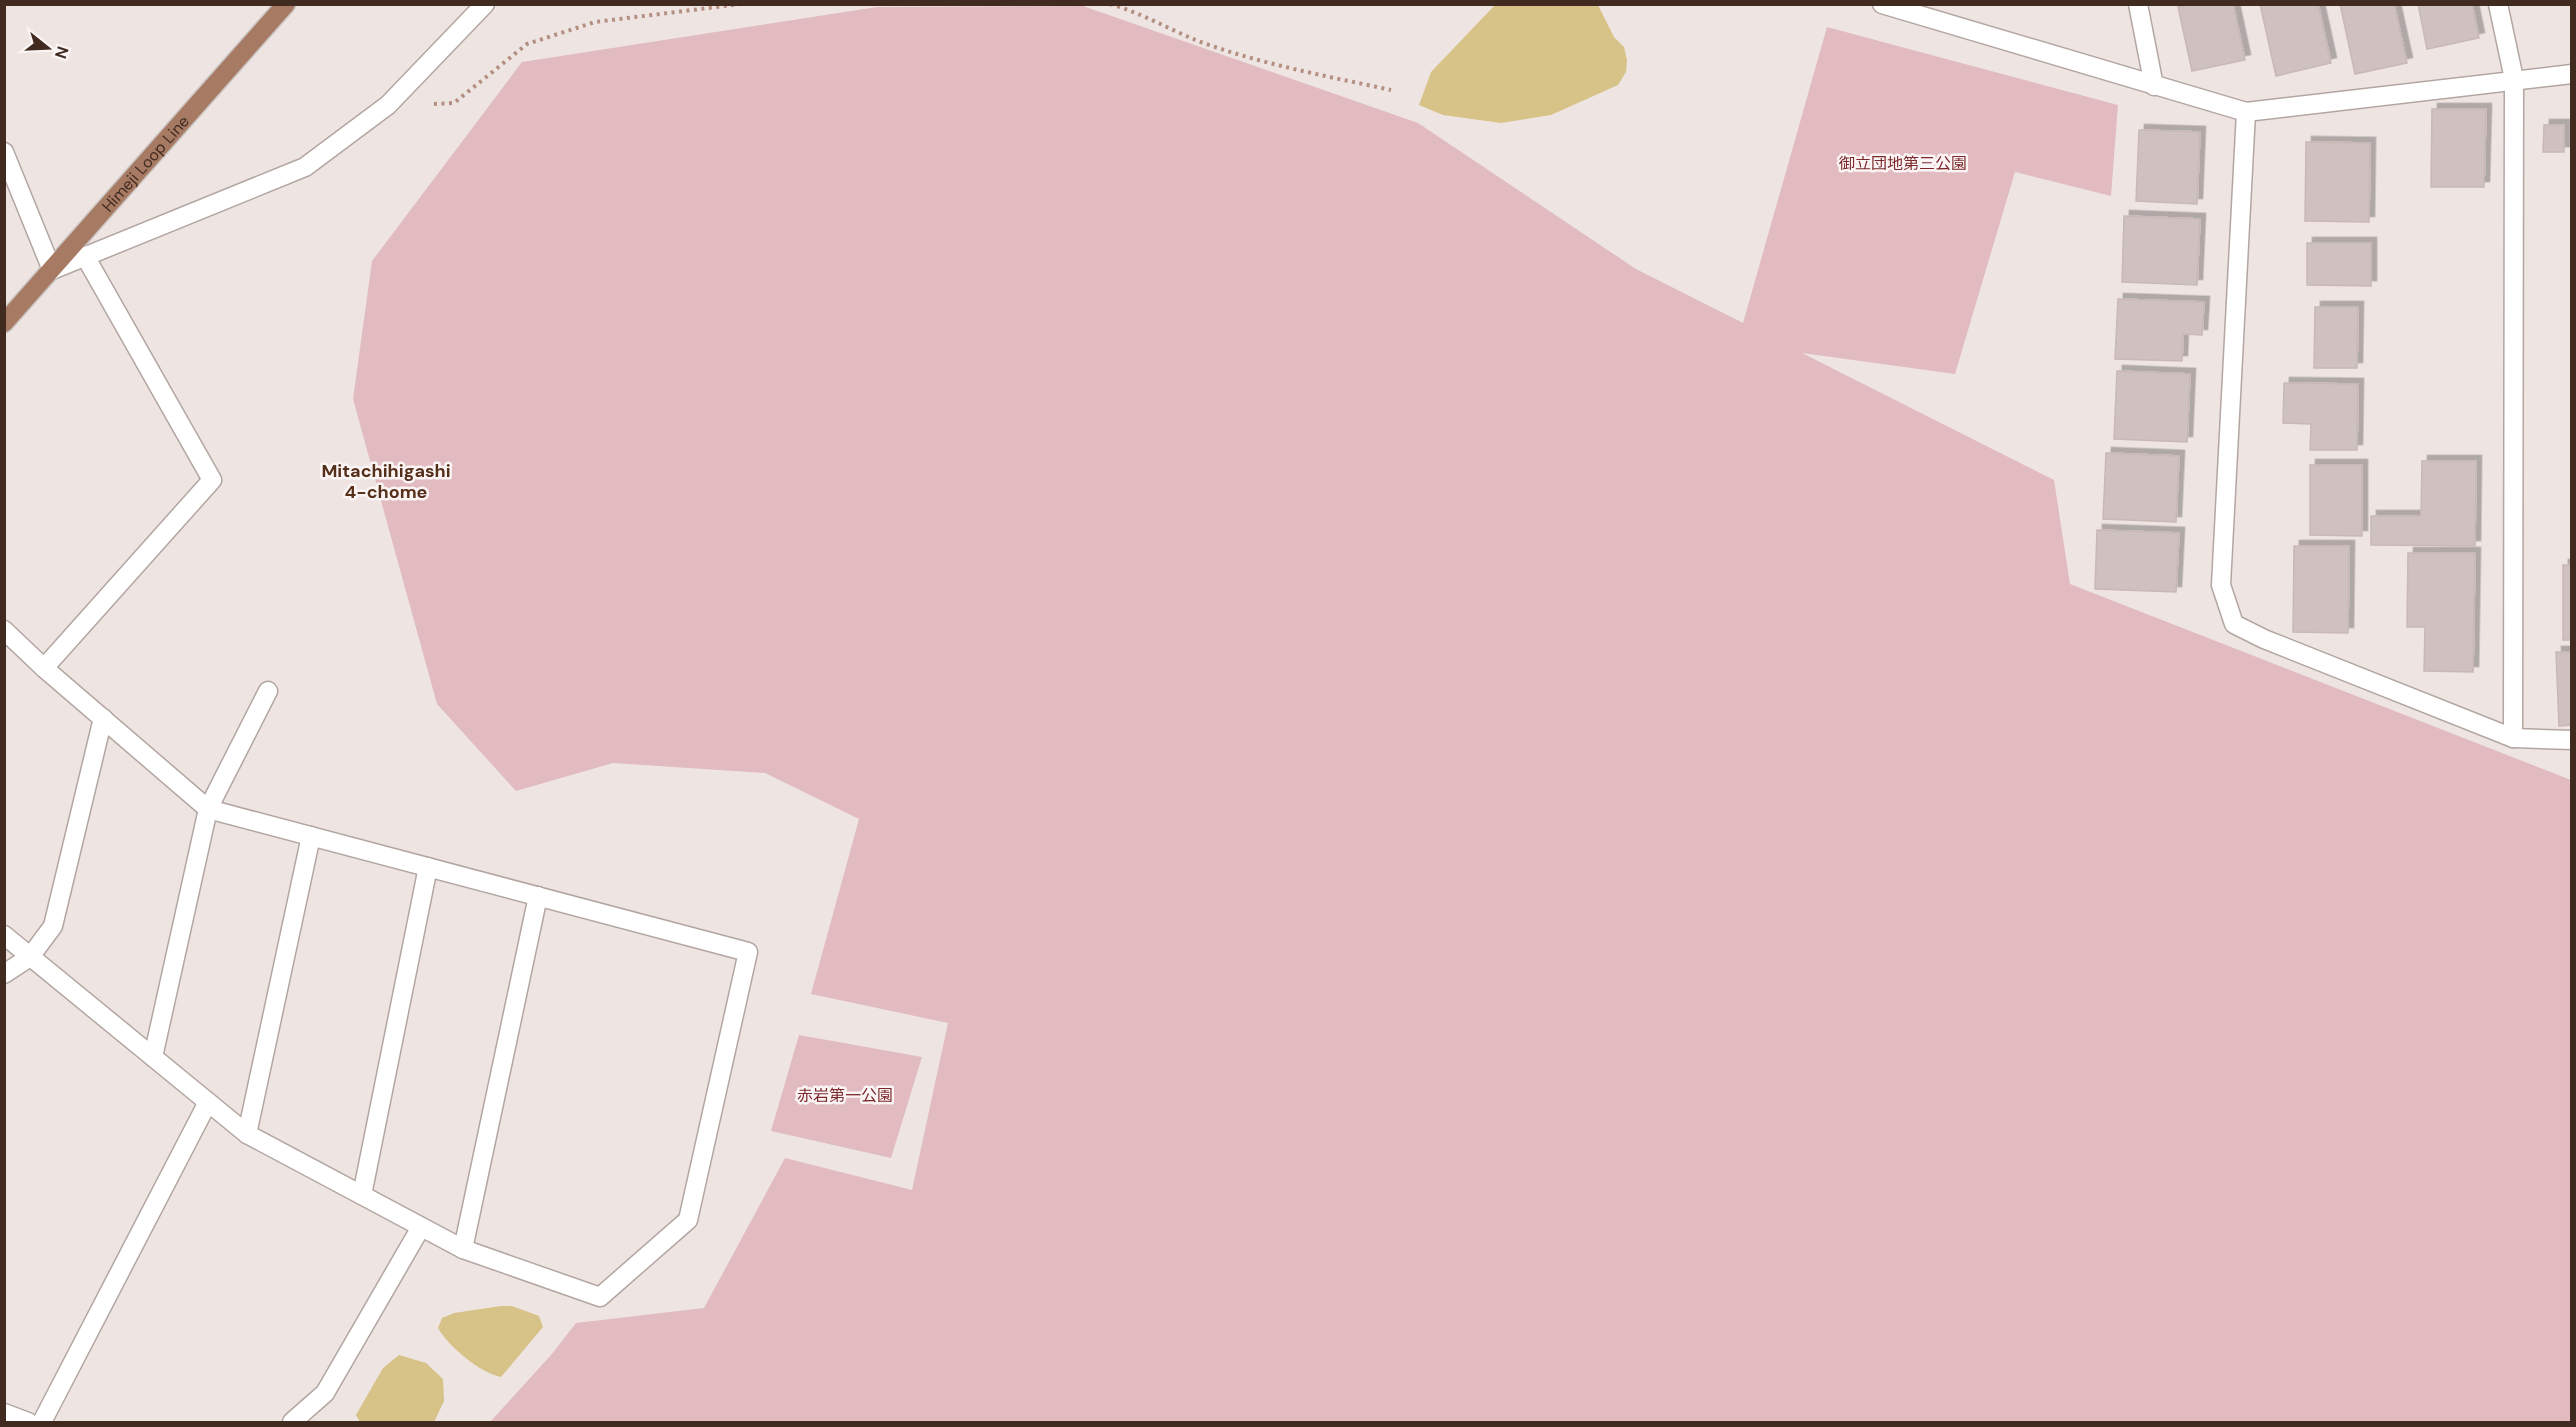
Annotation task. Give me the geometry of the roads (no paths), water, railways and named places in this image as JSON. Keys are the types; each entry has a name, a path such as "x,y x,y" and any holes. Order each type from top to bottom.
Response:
{"main road":[{"name":"Himeji Loop Line","path":"4,323 286,4"}],"street":[{"path":"4,152 52,270 305,167 388,105 485,4"},
{"path":"1882,4 2246,112 2571,74"},
{"path":"2138,4 2154,86"},
{"path":"2498,4 2514,79 2513,738"},
{"path":"2246,112 2221,585 2234,624 2264,639 2513,738 2571,740"},
{"path":"44,668 212,480 85,256"},
{"path":"4,630 44,668 208,809 748,952 688,1220 600,1297 463,1249 247,1134 4,935"},
{"path":"153,1058 208,809 268,691"},
{"path":"4,974 30,957 53,926 103,718"},
{"path":"247,1134 311,836"},
{"path":"362,1195 428,867"},
{"path":"463,1249 538,896"},
{"path":"42,1422 208,1102"},
{"path":"292,1422 325,1393 422,1227"},
{"path":"4,1413 28,1422"}],"district":[{"name":"Mitachihigashi 4-chome","path":"386,481"}],"park label":[{"name":"御立団地第三公園","path":"1903,163"},
{"name":"赤岩第一公園","path":"845,1095"}]}
